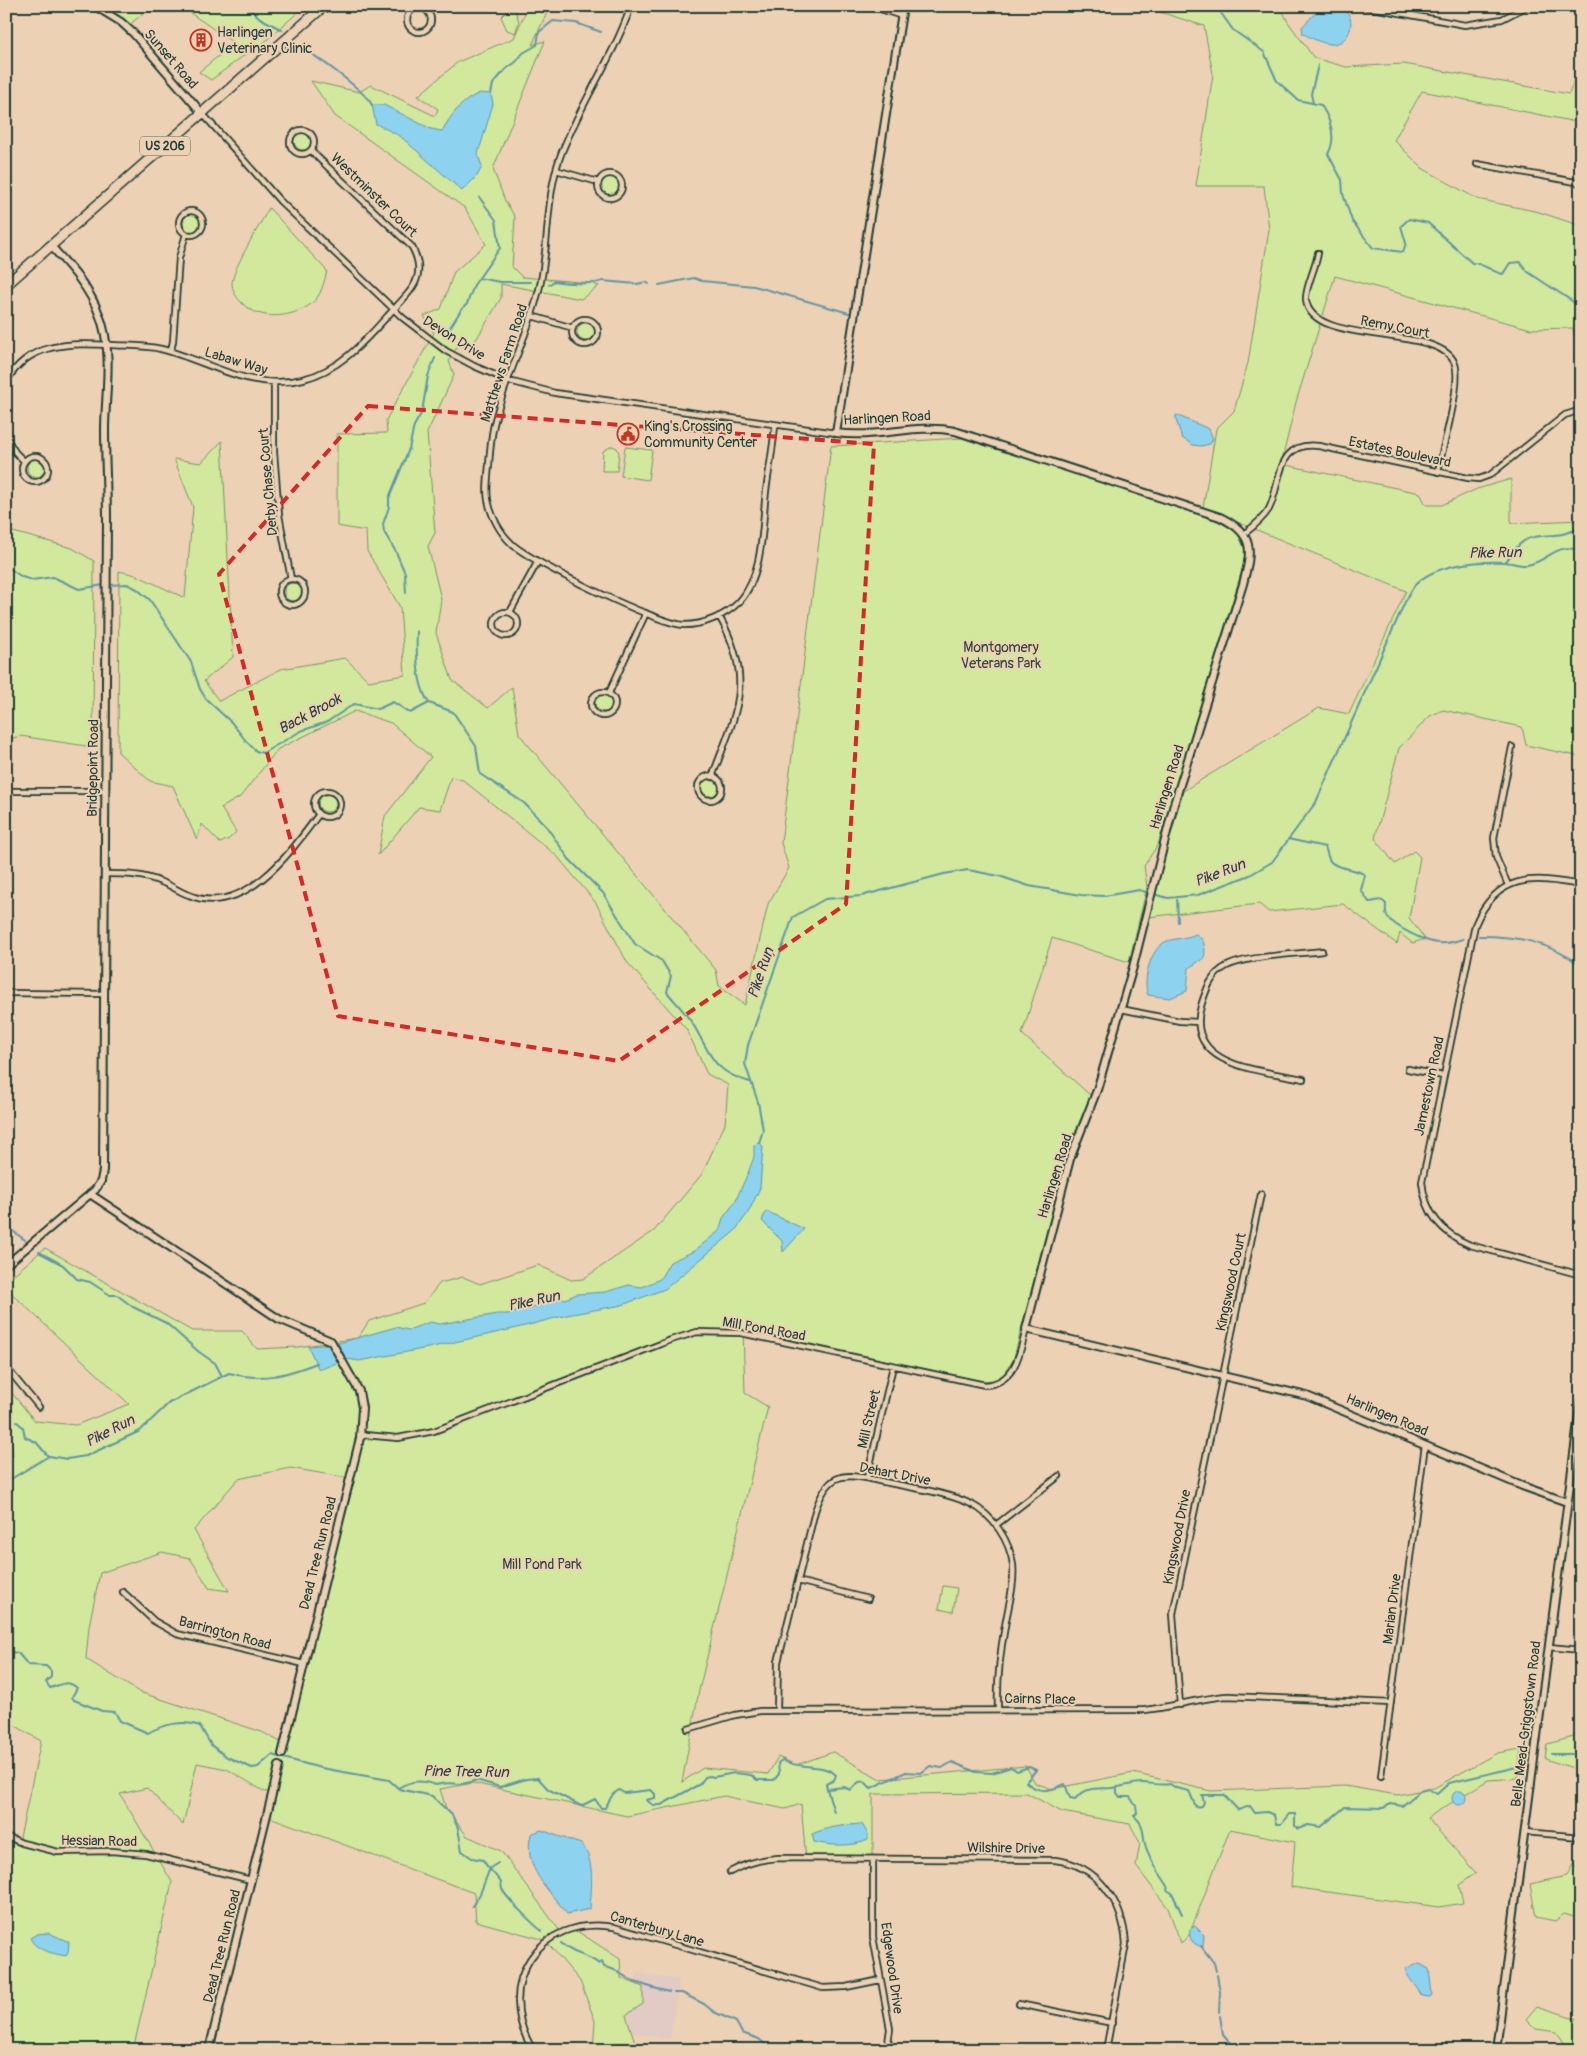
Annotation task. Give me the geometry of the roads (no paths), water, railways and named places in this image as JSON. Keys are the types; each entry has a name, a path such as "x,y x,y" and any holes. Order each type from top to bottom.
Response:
{"highway":[{"name":"US 206","path":"6,285 324,6"}],"street":[{"name":"Sunset Road","path":"95,6 121,22 133,33 202,113"},
{"path":"427,11 433,6"},
{"path":"616,6 630,9"},
{"path":"871,6 902,16"},
{"name":"Harlingen Road","path":"903,6 836,433 866,435 922,427 955,431 1211,514 1236,526 1244,534 1250,553 1243,584 1185,768 1121,1009 1097,1090 1070,1159 1026,1329 1319,1400 1567,1502"},
{"path":"1362,6 1465,25 1502,19 1527,6"},
{"path":"416,8 427,11 431,18 427,29 416,31 409,27 407,20 409,12 416,8"},
{"name":"Matthews Farm Road","path":"630,9 614,47 566,141 556,170 548,206 541,280 532,316 493,429 487,485 492,516 512,545 538,563 646,613 671,622 685,625 704,622 719,616 741,599 755,572 775,426"},
{"name":"Devon Drive","path":"202,113 285,207 417,330 446,350 509,381 555,393 775,426 836,433"},
{"name":"Westminster Court","path":"302,129 310,132 315,143 311,151 300,154 293,151 290,143 294,132 302,129"},
{"name":"Westminster Court","path":"311,151 402,237 416,256 419,271 415,284 394,309"},
{"path":"1477,164 1581,183"},
{"path":"556,170 598,182"},
{"path":"612,174 622,182 622,190 613,198 606,197 600,192 598,182 604,175 612,174"},
{"path":"186,212 197,213 203,219 201,231 194,236 186,234 179,225 181,218 186,212"},
{"path":"170,351 174,341 179,258 186,234"},
{"name":"Bridgepoint Road","path":"6,1265 90,1194 101,1181 103,1170 107,594 105,430 109,371 107,345 99,313 88,292 51,246"},
{"name":"Remy Court","path":"1318,252 1316,268 1307,288 1306,299 1317,319 1334,326 1438,346 1452,360 1456,381 1438,472"},
{"name":"Labaw Way","path":"6,383 22,361 46,348 69,344 148,346 170,351 245,378 274,383 303,379 332,368 350,354 394,309"},
{"path":"532,316 573,328"},
{"path":"581,320 589,320 597,328 598,336 588,345 580,344 574,338 573,328 581,320"},
{"name":"Derby Chase Court","path":"274,383 274,452 279,516 291,579"},
{"name":"Estates Boulevard","path":"1244,534 1267,512 1282,464 1290,454 1300,447 1319,446 1472,479 1486,477 1565,415 1581,410"},
{"path":"6,437 15,452 24,461 23,474 30,481 39,482 46,476 49,468 43,458 31,456 24,461"},
{"path":"510,612 538,563"},
{"path":"291,579 300,581 305,588 305,597 295,605 283,602 279,594 281,586 291,579"},
{"path":"510,612 518,620 518,628 513,634 502,636 496,630 496,618 502,613 510,612"},
{"path":"609,693 646,613"},
{"path":"712,777 736,711 740,694 740,668 733,643 719,616"},
{"path":"601,692 609,693 614,698 614,710 605,716 597,714 592,708 594,696 601,692"},
{"path":"1508,885 1496,857 1494,838 1512,747"},
{"path":"712,777 720,783 721,791 718,797 707,800 700,796 698,788 704,778 712,777"},
{"path":"325,790 333,792 339,798 338,811 332,816 319,814 314,807 315,798 325,790"},
{"path":"6,791 106,791"},
{"path":"105,874 140,875 198,898 211,900 232,896 243,891 282,862 319,814"},
{"name":"Jamestown Road","path":"1581,885 1535,878 1508,885 1487,903 1475,925 1423,1173 1425,1201 1432,1216 1446,1232 1470,1245 1581,1274"},
{"path":"1303,1079 1232,1064 1220,1059 1203,1040 1198,1022 1209,983 1226,966 1243,961 1322,951"},
{"path":"6,994 104,994"},
{"path":"1121,1009 1162,1018 1198,1022"},
{"path":"1408,1069 1443,1076"},
{"name":"Dead Tree Run Road","path":"90,1194 279,1318 332,1343 360,1396 362,1413 360,1438 209,2050"},
{"name":"Kingswood Court","path":"1223,1376 1261,1194"},
{"name":"Mill Pond Road","path":"360,1438 365,1435 405,1437 434,1431 671,1340 698,1332 741,1333 978,1385 993,1384 1006,1378 1013,1370 1026,1329"},
{"name":"Mill Street","path":"867,1478 893,1366"},
{"path":"6,1367 39,1407"},
{"name":"Kingswood Drive","path":"1180,1705 1173,1614 1223,1376"},
{"name":"Belle Mead-Griggstown Road","path":"1496,2050 1581,1400"},
{"name":"Marian Drive","path":"1381,1776 1425,1445"},
{"path":"996,1525 1059,1476"},
{"name":"Dehart Drive","path":"777,1710 778,1662 822,1490 834,1479 844,1477 867,1478 958,1499 977,1508 996,1525 1007,1544 1013,1566 999,1676 998,1709"},
{"path":"798,1581 868,1598"},
{"name":"Barrington Road","path":"123,1592 154,1621 177,1634 304,1664"},
{"path":"1549,1646 1581,1650"},
{"name":"Cairns Place","path":"688,1729 744,1713 777,1710 1145,1710 1180,1705 1201,1699 1228,1696 1391,1702"},
{"path":"1525,1832 1581,1837"},
{"name":"Hessian Road","path":"6,1836 22,1843 58,1852 111,1850 146,1854 251,1880"},
{"name":"Wilshire Drive","path":"730,1872 742,1865 763,1859 1055,1860 1084,1869 1113,1897 1125,1929 1126,1944 1106,2050"},
{"name":"Edgewood Drive","path":"873,1859 873,1937 890,2028 887,2050"},
{"name":"Canterbury Lane","path":"532,2050 525,2038 518,2016 517,1997 520,1980 541,1946 559,1934 584,1925 614,1927 824,1988 846,1987 880,1980"},
{"path":"1019,2004 1112,2023"}],"water":[{"path":"1322,6 1338,6 1345,9 1349,15 1351,21 1348,34 1338,43 1323,43 1303,34 1302,27"},
{"path":"480,93 491,94 493,104 478,154 482,167 477,176 462,191 400,136 376,124 372,105 384,105 431,129 442,131 458,109"},
{"path":"1176,415 1209,429 1213,439 1210,444 1193,445 1182,438"},
{"path":"1196,934 1203,941 1205,955 1204,958 1189,968 1187,991 1170,998 1148,995 1146,989 1147,974 1155,951 1165,942"},
{"path":"759,1141 763,1147 760,1188 748,1213 735,1231 665,1289 622,1305 567,1315 428,1348 359,1361 347,1359 319,1370 308,1346 335,1344 396,1327 408,1330 430,1322 440,1324 507,1314 532,1308 556,1297 565,1299 577,1294 605,1292 629,1285 642,1287 660,1279 670,1262 694,1251 719,1231 723,1218 735,1202 748,1173 754,1157 754,1146"},
{"path":"766,1211 804,1229 783,1252 782,1241 762,1221"},
{"path":"1456,1791 1462,1791 1466,1798 1462,1805 1456,1805 1452,1801 1452,1795"},
{"path":"862,1824 868,1834 868,1840 855,1844 841,1845 814,1842 812,1834 836,1827"},
{"path":"541,1830 581,1844 586,1851 592,1875 590,1909 567,1914 545,1887 530,1857 529,1846 531,1834"},
{"path":"1195,1926 1204,1935 1203,1947 1196,1945 1191,1939 1190,1929"},
{"path":"49,1933 69,1942 66,1956 40,1949 30,1938 37,1934"},
{"path":"1415,1964 1420,1964 1429,1969 1432,1995 1430,1997 1422,1996 1406,1972 1405,1969"}],"waterway":[{"path":"246,6 260,18 282,30"},
{"path":"1216,6 1233,30 1264,52 1277,81 1298,100 1321,105 1327,116 1332,135 1331,148 1328,154 1342,180 1343,194 1352,221 1373,248 1403,252 1406,243 1401,226 1409,219 1428,223 1472,263 1480,264 1503,274 1510,263 1520,262 1528,272 1581,307"},
{"path":"491,94 493,84 523,53 537,45 539,32 553,21 576,23 601,32"},
{"path":"295,45 337,72 372,105"},
{"path":"1313,103 1311,94 1318,65"},
{"path":"444,337 467,304 474,285 500,248 496,220 479,197"},
{"path":"479,278 500,282 530,282"},
{"path":"659,285 694,278 702,281 754,286 849,313"},
{"path":"549,285 554,281 571,283 602,281 637,284 646,282 649,284"},
{"path":"406,593 405,573 396,552 384,532 383,524 389,507 389,498 409,449 414,426 422,412 428,376 435,358"},
{"path":"1505,562 1518,546 1530,538 1562,534 1581,529"},
{"name":"Pike Run","path":"1153,894 1168,898 1198,895 1250,875 1272,862 1316,802 1405,602 1415,585 1423,578 1433,572 1456,565 1493,562 1527,565 1541,560 1558,550 1572,549 1581,551"},
{"name":"Back Brook","path":"6,566 22,577 32,580 53,577 79,589 104,585"},
{"name":"Back Brook","path":"109,585 127,584 137,589 150,600 191,662 200,689 206,699 232,723 256,751 263,753 301,731 327,722 354,704 378,709 393,702 410,713 429,703 453,712 476,746 480,774 524,803 546,826 569,859 603,893 635,944 662,961 671,976 667,992 685,1013 714,1061 728,1073 750,1082"},
{"path":"417,631 417,659 420,678 429,703"},
{"path":"1288,839 1325,847 1328,858 1332,863 1365,875 1361,890 1369,902 1380,900 1384,902 1386,904 1387,916 1396,925 1419,937 1434,942 1446,943 1463,939"},
{"name":"Pike Run","path":"759,1143 763,1130 758,1102 745,1064 748,1045 793,917 825,899 861,896 944,874 968,870 999,876 1029,886 1081,895 1104,896 1139,890 1149,893"},
{"path":"1177,897 1178,922"},
{"path":"1479,936 1507,937 1532,942 1556,951 1581,965"},
{"path":"6,1226 25,1240"},
{"path":"39,1252 63,1265 77,1279 90,1282 110,1295 117,1295 133,1307 166,1323 199,1352 215,1363 222,1376"},
{"name":"Pike Run","path":"6,1482 49,1456 67,1459 86,1456 140,1431 169,1403 229,1373 253,1377 274,1376 317,1363"},
{"path":"6,1400 13,1414"},
{"path":"17,1422 23,1427 25,1437 36,1442 48,1456"},
{"name":"Pine Tree Run","path":"6,1656 11,1652 18,1653 28,1665 46,1666 51,1671 51,1677 46,1682 50,1688 67,1683 73,1685 77,1688 72,1697 74,1700 102,1711 115,1712 120,1721 148,1733 160,1727 180,1723 200,1726 211,1745 227,1757 252,1768 258,1767 272,1755 321,1768 389,1780 398,1788 408,1783 417,1782 436,1785 446,1783 460,1784 476,1780 500,1787 526,1779 538,1778 548,1789 581,1806 595,1799 601,1808 605,1808 613,1794 619,1790 624,1793 651,1790 655,1794 655,1798 646,1800 653,1805 661,1805 700,1784 705,1777 734,1773 751,1775 757,1780 774,1780 779,1774 778,1763 782,1760 795,1765 817,1767 830,1771 836,1775 834,1780 826,1784 827,1789 844,1787 850,1790 859,1782 864,1781 871,1788 906,1772 921,1773 930,1766 942,1768 952,1762 976,1772 992,1773 1011,1767 1017,1771 1029,1767 1036,1770 1026,1782 1031,1786 1045,1790 1065,1784 1070,1798 1075,1799 1092,1789 1138,1783 1170,1784 1176,1788 1189,1791 1196,1807 1202,1806 1204,1802 1202,1795 1224,1795 1238,1810 1250,1806 1255,1813 1267,1812 1274,1815 1276,1824 1281,1824 1289,1814 1295,1814 1295,1826 1298,1829 1308,1825 1321,1827 1345,1807 1383,1808 1391,1804 1402,1806 1420,1791 1428,1789 1437,1794 1449,1783 1521,1766"},
{"name":"Pine Tree Run","path":"1551,1754 1581,1754"},
{"path":"1117,1787 1117,1793 1120,1797 1130,1797 1136,1806 1137,1813 1134,1816 1141,1824 1149,1855 1168,1886 1167,1890 1172,1893 1182,1914"},
{"path":"399,1789 432,1796 452,1815 458,1828 462,1851 472,1858 483,1860 500,1881 502,1889 509,1899 542,1931"},
{"path":"827,1789 834,1812"},
{"path":"472,1906 480,1894 490,1868 498,1863"},
{"path":"561,1943 570,1950 599,1964 602,1962 604,1967 613,1969 635,1982 669,1992"},
{"path":"1201,1946 1214,1963 1216,1971"},
{"path":"1217,1975 1220,1992 1219,2012"},
{"path":"674,1993 682,1993 704,2004 714,2012 736,2022 742,2033 759,2039 772,2050"},
{"path":"1220,2016 1223,2035 1236,2050"}],"place":[{"name":"Harlingen Veterinary Clinic","path":"201,40"},
{"name":"King's Crossing Community Center","path":"628,434"}],"park label":[{"name":"Montgomery Veterans Park","path":"1001,656"},
{"name":"Mill Pond Park","path":"542,1564"}]}
